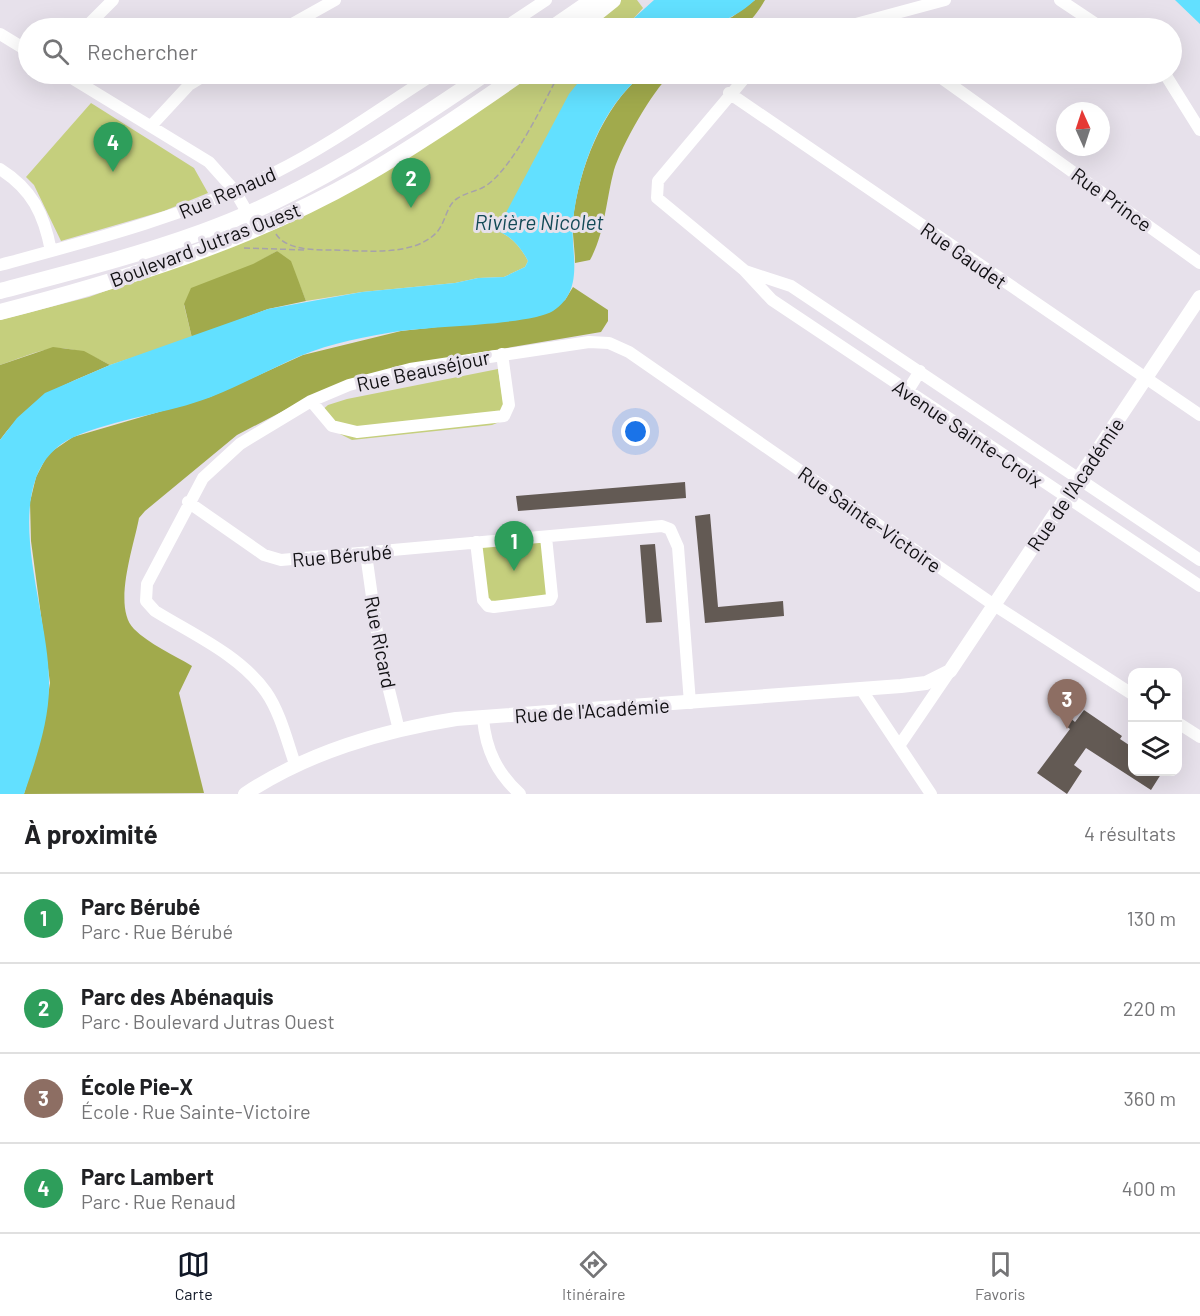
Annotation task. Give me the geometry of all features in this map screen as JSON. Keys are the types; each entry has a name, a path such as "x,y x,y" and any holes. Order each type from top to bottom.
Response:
{"main road":[{"path":"567,18 593,0"},
{"path":"590,18 613,0"},
{"name":"Boulevard Jutras Ouest","path":"0,291 203,232 248,213 362,153 470,84"},
{"name":"Boulevard Jutras Ouest","path":"0,312 95,286 256,228 368,173 421,141 505,84"}],"street":[{"path":"95,18 113,0"},
{"path":"519,18 546,0"},
{"path":"890,18 945,0"},
{"path":"1060,0 1087,18"},
{"path":"301,18 327,2"},
{"path":"0,34 18,45"},
{"path":"82,84 209,162 236,191 256,228"},
{"path":"151,126 191,84"},
{"name":"Rue Renaud","path":"0,265 163,218 236,191 308,155 418,84"},
{"path":"729,93 738,84"},
{"name":"Rue Prince","path":"950,84 1200,263"},
{"path":"1171,84 1200,130"},
{"name":"Avenue Sainte-Croix","path":"729,93 658,181 657,198 744,270 772,300 1200,586"},
{"name":"Rue Gaudet","path":"729,93 1200,415"},
{"path":"0,169 23,186 34,199 42,213 51,251"},
{"name":"Avenue Sainte-Croix","path":"744,270 791,286 1200,560"},
{"name":"Rue de l'Académie","path":"899,746 1200,297"},
{"name":"Rue Beauséjour","path":"295,764 274,709 259,683 231,659 149,606 145,594 147,584 202,478 240,444 311,401 349,385 410,369 502,354 589,342 609,343"},
{"name":"Rue Sainte-Victoire","path":"609,343 629,352 994,605 1128,691"},
{"name":"Rue Beauséjour","path":"311,401 332,426 357,432 504,416 510,405 502,354"},
{"path":"907,392 920,372"},
{"name":"Rue Bérubé","path":"188,502 264,555 281,560 662,526 670,529 678,547 690,703"},
{"path":"476,542 483,600 488,606 494,607 550,600 552,596 546,537"},
{"name":"Rue Ricard","path":"366,554 380,654 399,730"},
{"name":"Rue de l'Académie","path":"245,794 295,764 399,730 456,719 483,719 926,683 950,671"},
{"path":"861,689 931,794"},
{"path":"483,719 487,743 494,761 501,775 520,794"},
{"path":"1182,726 1200,737"}],"path":[{"path":"256,228 272,229 278,238 312,250 402,249 433,236 442,227 449,207 457,198 486,186 505,169 553,84"}],"green space":[{"path":"621,0 637,0 643,8 634,18 599,18"},
{"path":"755,0 765,0 753,18 730,18"},
{"path":"515,84 581,84 500,232 513,240 523,252 528,261 525,267 504,277 362,292 306,301 300,286 277,251 184,305 192,338 110,365 79,351 55,348 0,365 0,320 89,297 254,237 462,121"},
{"path":"632,84 662,84 647,105 618,159 595,250 590,260 575,263 573,221 580,181 595,140 616,103"},
{"path":"91,103 194,168 208,193 164,211 61,241 34,185 26,177"},
{"path":"277,251 291,261 306,301 268,309 192,338 184,304 191,288 253,264"},
{"path":"573,287 608,310 608,321 601,332 406,365 312,396 237,435 145,511 139,518 129,560 125,606 128,619 134,629 154,644 192,666 179,693 204,793 24,794 43,727 50,683 31,541 30,502 36,477 48,454 73,437 210,397 303,355 401,331 538,316 565,300"},
{"path":"53,347 84,351 110,365 62,386 37,402 13,424 0,440 0,365"},
{"path":"498,369 505,414 502,421 492,425 352,440 340,434 320,412 328,405 347,399"},
{"path":"546,537 552,596 488,606 476,542"}],"water":[{"path":"654,0 755,0 729,18 634,18"},
{"path":"1175,0 1200,0 1200,24"},
{"name":"Rivière Nicolet","path":"577,84 632,84 604,121 587,160 573,221 573,281 570,292 553,311 541,316 503,322 400,331 324,347 211,397 107,425 74,437 61,444 46,459 36,478 29,525 31,552 48,658 49,696 45,725 24,794 0,794 0,440 17,418 45,393 110,365 268,309 362,292 504,277 525,267 528,261 523,252 513,240 500,232 499,226 569,94"}],"building":[{"path":"685,482 686,498 518,511 516,496"},
{"path":"710,514 718,607 783,601 784,616 705,623 695,516"},
{"path":"655,544 662,622 646,623 640,545"},
{"path":"1084,710 1122,736 1120,739 1128,744 1128,775 1086,748 1074,765 1082,771 1067,794 1037,773 1070,729 1066,726 1070,718 1075,722"},
{"path":"1129,776 1160,776 1151,790"}],"place":[{"name":"Parc Lambert","path":"113,172"},
{"name":"Parc des Abénaquis","path":"411,208"},
{"name":"Parc Bérubé","path":"514,571"},
{"name":"École Pie-X","path":"1067,729"}]}
